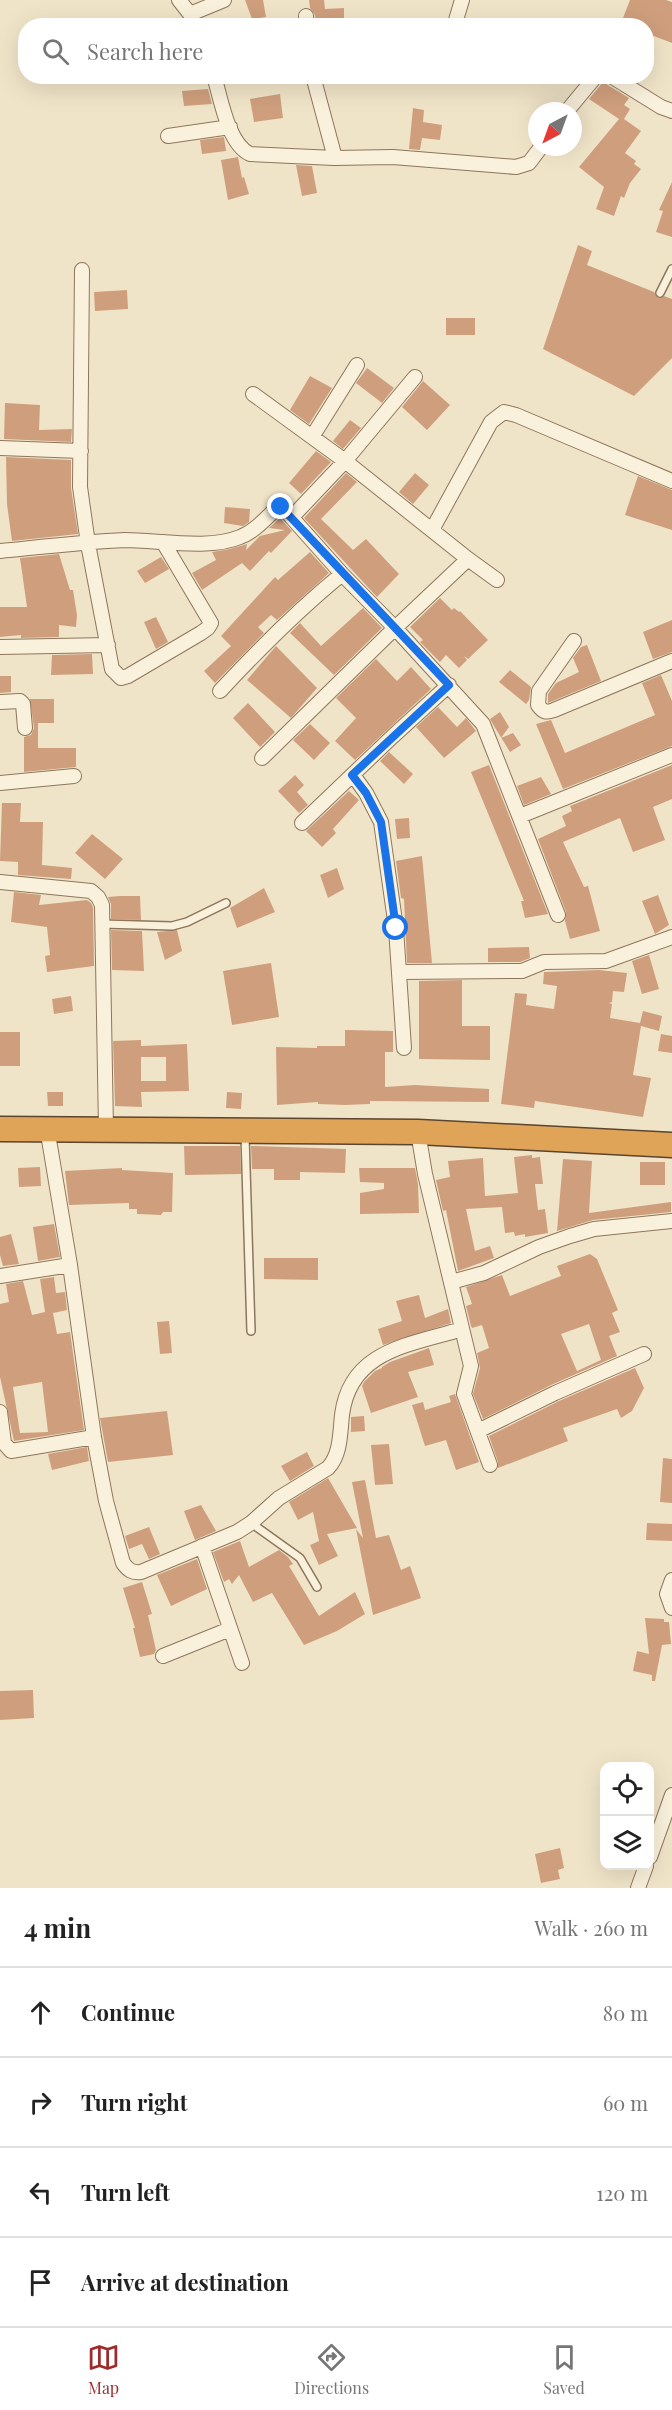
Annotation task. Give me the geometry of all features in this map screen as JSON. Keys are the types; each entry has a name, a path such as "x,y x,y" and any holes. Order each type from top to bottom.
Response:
{"highway":[{"path":"0,1128 418,1132 672,1145"}],"street":[{"path":"179,0 192,18"},
{"path":"196,18 224,0"},
{"path":"457,18 462,0"},
{"path":"216,84 236,144 241,150 250,154 335,158 393,157 516,167 529,163 534,156"},
{"path":"315,84 335,158"},
{"path":"574,102 589,84"},
{"path":"624,84 661,107 672,111"},
{"path":"168,136 230,128"},
{"path":"82,270 80,487 88,544 112,669 121,678 208,628 210,623 162,542"},
{"path":"312,437 357,365"},
{"path":"292,517 345,461 415,377"},
{"path":"254,394 345,461 468,560 497,580"},
{"path":"432,530 491,423 504,412 672,481"},
{"path":"0,448 81,451"},
{"path":"0,550 125,540 202,543 238,538 281,507 483,724 558,915"},
{"path":"262,758 468,560"},
{"path":"220,691 258,649 306,603 342,574"},
{"path":"574,641 539,691 538,705 542,711 554,710 672,662"},
{"path":"0,647 108,645"},
{"path":"302,823 449,685"},
{"path":"0,702 20,701 23,704 26,728"},
{"path":"520,816 672,755"},
{"path":"352,775 366,793 381,822 391,879 400,972 404,1048"},
{"path":"0,783 74,776"},
{"path":"0,882 91,891 102,905 106,1129"},
{"path":"400,972 522,971 544,962 606,962 672,937"},
{"path":"47,1128 105,1502 123,1563 133,1573 141,1572 237,1532 251,1523 279,1498 328,1468 334,1461 347,1391 356,1376 383,1353 462,1329"},
{"path":"418,1132 424,1174 471,1366 464,1394 490,1465"},
{"path":"451,1282 484,1273 539,1247 586,1231 672,1221"},
{"path":"0,1276 70,1265"},
{"path":"478,1431 555,1393 644,1354"},
{"path":"0,1412 4,1443 11,1451 94,1437"},
{"path":"202,1546 242,1663"},
{"path":"672,1580 667,1594 672,1608"},
{"path":"162,1656 230,1629"},
{"path":"654,1850 666,1831 672,1795"},
{"path":"638,1888 645,1870"}],"lane":[{"path":"660,293 672,269"},
{"path":"102,924 172,926 187,922 226,903"},
{"path":"245,1130 251,1331"},
{"path":"251,1523 300,1558 317,1587"}],"building":[{"path":"245,0 263,0 266,17 252,18"},
{"path":"309,0 324,0 325,9 344,8 344,18 315,18"},
{"path":"630,0 672,2 672,43 654,36 654,18 623,18"},
{"path":"601,84 606,84 629,98 624,105 630,109 624,119 641,131 625,153 636,161 634,164 641,169 630,183 624,198 621,196 614,216 596,209 604,187 579,167 619,119 589,99"},
{"path":"208,89 212,104 184,106 182,91"},
{"path":"280,94 283,118 254,122 250,99"},
{"path":"413,108 424,110 423,122 442,125 440,140 422,138 420,150 409,149"},
{"path":"224,137 226,151 202,154 200,140"},
{"path":"238,157 242,178 244,177 249,194 228,200 221,160"},
{"path":"296,165 312,166 317,193 302,196"},
{"path":"672,182 672,237 656,232 663,211 659,210"},
{"path":"578,245 592,251 587,265 654,292 658,298 664,296 672,299 672,358 634,396 543,349"},
{"path":"127,290 128,309 95,311 94,292"},
{"path":"446,318 475,318 475,335 446,335"},
{"path":"367,368 394,388 382,403 356,383"},
{"path":"310,376 332,388 309,424 290,410"},
{"path":"423,381 450,405 427,430 402,407"},
{"path":"5,403 40,405 39,430 72,429 71,442 4,439"},
{"path":"350,420 361,428 343,449 333,441"},
{"path":"316,451 331,462 301,494 289,483"},
{"path":"6,457 71,460 71,488 78,534 12,541 7,504"},
{"path":"346,473 357,482 321,519 353,550 366,539 399,574 377,597 304,518"},
{"path":"415,473 429,485 413,504 399,492"},
{"path":"638,476 672,490 672,530 625,515"},
{"path":"225,507 250,509 249,522 243,526 224,523"},
{"path":"280,518 292,531 271,553 269,551 250,571 242,563 202,590 192,573 216,560 212,552 247,544 246,550 260,536 285,530 269,528"},
{"path":"310,552 329,573 277,620 271,615 258,627 264,633 215,683 204,671 231,646 221,636 275,577 278,580"},
{"path":"59,554 70,590 73,590 77,615 76,627 59,625 59,637 21,638 21,635 0,637 0,607 27,607 20,558"},
{"path":"161,557 169,569 145,583 137,571"},
{"path":"440,598 452,610 454,608 460,611 488,640 468,659 464,656 467,660 459,668 446,655 440,662 420,642 423,640 410,627"},
{"path":"363,608 382,628 334,675 290,633 300,623 321,646"},
{"path":"156,617 168,642 156,649 144,622"},
{"path":"672,620 672,652 653,659 643,632"},
{"path":"587,645 601,681 548,703 548,694 556,683 579,672 573,658 581,647"},
{"path":"276,646 317,688 291,718 247,680"},
{"path":"92,654 93,674 51,675 52,655"},
{"path":"376,659 397,681 411,667 431,689 355,760 335,741 356,718 336,698"},
{"path":"510,670 531,687 526,704 499,682"},
{"path":"661,675 672,701 672,746 563,789 536,724 551,720 565,753 655,715 642,683"},
{"path":"0,676 11,676 11,692 0,693"},
{"path":"30,699 54,699 54,723 38,723 38,748 76,748 76,767 24,772 24,737 31,735 34,728"},
{"path":"248,703 275,732 260,747 233,718"},
{"path":"438,707 457,727 466,718 476,731 444,758 416,727"},
{"path":"500,712 509,727 501,738 490,719"},
{"path":"310,724 330,743 314,760 293,740"},
{"path":"513,733 521,745 510,752 501,738"},
{"path":"389,752 413,774 404,784 380,761"},
{"path":"489,765 548,914 525,918 521,901 524,901 471,772"},
{"path":"672,765 672,799 653,807 665,840 633,852 620,818 563,842 584,887 588,886 600,931 570,939 565,921 566,912 538,839 566,826 562,816 572,811 570,806"},
{"path":"295,775 304,785 297,792 308,805 299,813 278,791"},
{"path":"541,777 551,794 524,805 517,786"},
{"path":"349,791 359,800 333,829 336,833 322,847 306,831"},
{"path":"2,803 21,803 20,822 43,822 42,865 72,868 71,879 18,875 18,862 0,861"},
{"path":"409,818 410,838 397,839 395,819"},
{"path":"92,834 123,859 105,879 75,853"},
{"path":"422,856 432,963 407,963 404,899 401,898 396,861"},
{"path":"337,868 344,889 328,898 320,875"},
{"path":"264,888 275,912 237,928 230,908"},
{"path":"14,892 41,895 39,905 87,900 91,903 93,907 94,966 47,972 45,956 50,955 47,927 11,922"},
{"path":"658,895 669,925 655,934 642,901"},
{"path":"140,896 141,920 111,919 111,904 108,897"},
{"path":"111,930 142,931 144,971 112,970"},
{"path":"177,930 182,951 165,960 157,932"},
{"path":"529,947 530,958 520,962 488,962 488,948"},
{"path":"649,955 659,989 642,994 632,961"},
{"path":"271,963 279,1017 232,1025 223,971"},
{"path":"599,970 627,973 624,992 613,991 612,1002 609,1003 612,1004 610,1018 640,1023 643,1011 662,1016 659,1031 641,1026 633,1075 651,1078 643,1117 535,1101 534,1108 501,1104 515,993 527,994 526,1005 554,1009 557,986 543,984 544,972"},
{"path":"462,980 462,1026 490,1026 490,1060 419,1059 419,981"},
{"path":"71,996 73,1011 54,1014 52,999"},
{"path":"345,1030 393,1031 393,1052 385,1052 385,1087 415,1085 489,1089 489,1102 370,1101 370,1104 318,1104 318,1102 277,1105 276,1047 345,1046"},
{"path":"0,1032 20,1032 20,1066 0,1066"},
{"path":"661,1034 672,1036 672,1053 658,1051"},
{"path":"141,1040 141,1046 187,1044 189,1091 141,1092 142,1107 115,1106 113,1041","holes":["141,1057 166,1057 166,1081 141,1081"]},
{"path":"47,1092 63,1092 63,1106 48,1106"},
{"path":"227,1092 242,1093 241,1109 226,1108"},
{"path":"184,1146 240,1146 241,1174 185,1175"},
{"path":"251,1146 346,1149 345,1173 300,1172 300,1180 274,1180 274,1169 252,1169"},
{"path":"532,1155 532,1158 540,1157 543,1184 535,1184 538,1210 545,1209 548,1233 525,1237 525,1234 515,1236 514,1232 505,1233 502,1207 466,1209 475,1251 490,1246 494,1258 458,1271 446,1210 443,1211 436,1180 450,1177 448,1161 483,1158 485,1196 518,1193 514,1157"},
{"path":"563,1159 592,1161 589,1213 671,1202 671,1212 593,1220 557,1231"},
{"path":"640,1162 665,1162 665,1185 640,1185"},
{"path":"40,1167 41,1186 19,1187 18,1168"},
{"path":"122,1168 122,1170 173,1173 172,1212 163,1212 161,1215 137,1214 137,1209 129,1209 129,1203 69,1205 65,1171"},
{"path":"359,1168 415,1168 419,1213 360,1214 360,1193 384,1189 384,1183 360,1182"},
{"path":"54,1224 60,1257 38,1261 33,1227"},
{"path":"11,1234 19,1264 3,1266 0,1255 0,1237"},
{"path":"590,1254 597,1259 618,1310 612,1313 620,1332 609,1336 617,1356 551,1385 483,1419 473,1394 480,1368 477,1353 489,1348 482,1325 472,1328 471,1326 466,1306 472,1304 466,1287 502,1275 510,1296 561,1276 557,1266","holes":["589,1324 601,1360 577,1371 561,1334"]},
{"path":"264,1258 318,1258 318,1280 264,1279"},
{"path":"54,1277 56,1293 65,1292 67,1310 53,1313 57,1334 70,1332 84,1430 14,1441 0,1377 0,1304 9,1302 6,1284 23,1281 32,1315 45,1312 40,1279","holes":["42,1382 48,1432 20,1433 13,1387"]},
{"path":"419,1295 425,1318 448,1309 451,1323 383,1345 378,1329 402,1321 396,1301"},
{"path":"169,1321 172,1353 160,1354 157,1322"},
{"path":"429,1348 434,1365 408,1372 418,1397 371,1413 362,1386 364,1382 375,1371 390,1362"},
{"path":"635,1368 644,1388 632,1411 621,1418 617,1409 563,1428 568,1441 498,1468 489,1436 559,1401"},
{"path":"455,1394 479,1462 456,1470 446,1440 425,1446 412,1405 423,1402 425,1410 451,1402 449,1396"},
{"path":"167,1411 173,1455 108,1462 100,1418"},
{"path":"364,1416 365,1431 351,1432 351,1417"},
{"path":"389,1444 393,1484 375,1485 371,1445"},
{"path":"87,1447 89,1461 52,1470 48,1454"},
{"path":"307,1452 314,1466 290,1481 281,1466"},
{"path":"663,1458 672,1459 672,1503 660,1502"},
{"path":"328,1478 357,1528 327,1534 338,1556 319,1565 310,1545 319,1541 313,1512 298,1520 289,1502"},
{"path":"365,1480 376,1538 389,1535 401,1570 410,1566 421,1598 373,1615 356,1529 363,1538 352,1482"},
{"path":"201,1505 216,1531 195,1540 184,1511"},
{"path":"647,1523 672,1524 672,1541 646,1540"},
{"path":"149,1527 160,1554 149,1559 142,1544 129,1549 125,1536"},
{"path":"240,1541 249,1567 279,1550 288,1557 293,1564 289,1566 319,1616 355,1592 365,1614 337,1631 304,1645 272,1593 253,1602 239,1575 232,1584 229,1579 224,1582 213,1552"},
{"path":"197,1559 207,1589 171,1606 157,1575"},
{"path":"142,1582 152,1614 148,1615 156,1650 154,1654 140,1657 133,1628 135,1628 123,1588"},
{"path":"645,1618 664,1619 664,1622 669,1622 671,1644 662,1645 655,1681 652,1681 652,1675 633,1671 637,1651 649,1654"},
{"path":"33,1690 34,1718 0,1720 0,1691"},
{"path":"560,1848 564,1868 558,1870 560,1879 541,1883 535,1854"}],"route":[{"path":"281,507 449,685 352,775 366,793 381,822 391,879 396,928"}]}
